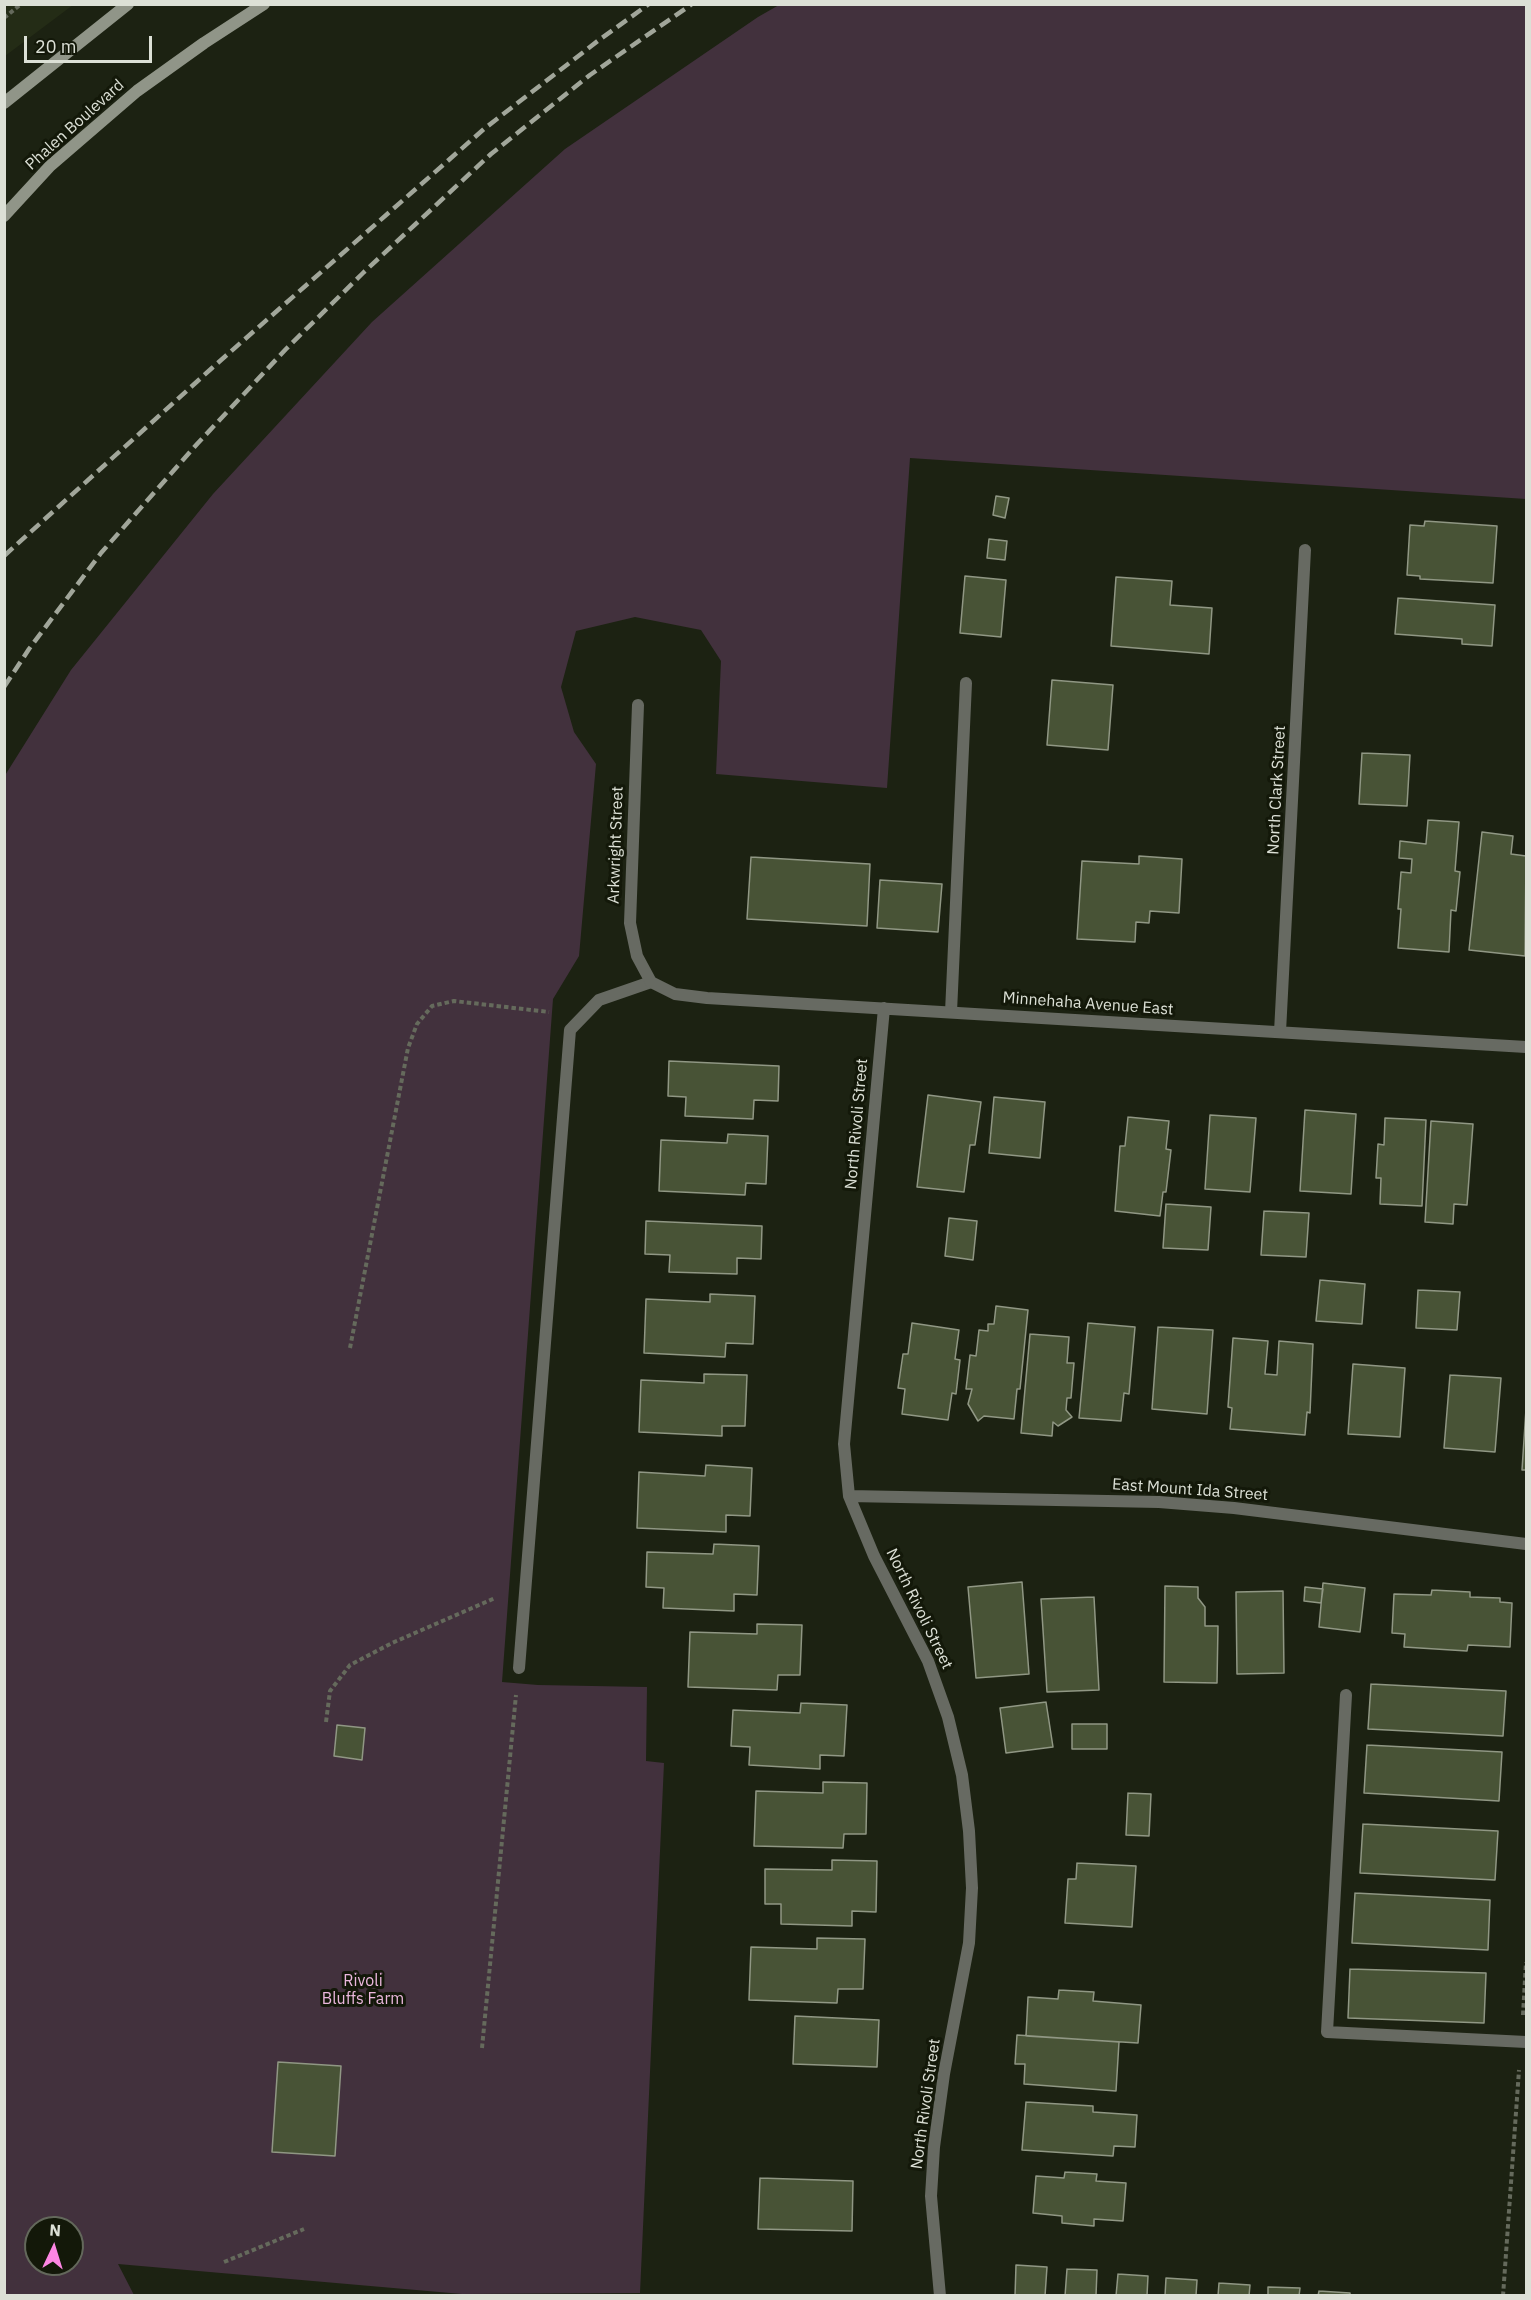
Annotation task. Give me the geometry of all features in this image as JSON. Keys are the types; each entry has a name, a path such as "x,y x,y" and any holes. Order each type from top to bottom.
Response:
{"main road":[{"path":"4,103 128,4"},
{"name":"Phalen Boulevard","path":"4,216 50,166 137,91 264,4"}],"street":[{"name":"North Clark Street","path":"1280,1032 1305,550"},
{"path":"951,1012 966,683"},
{"name":"Arkwright Street","path":"639,705 630,923 637,957 651,982"},
{"name":"Minnehaha Avenue East","path":"651,982 675,994 707,998 1527,1047"},
{"path":"519,1668 570,1030 599,1000 651,982"},
{"name":"North Rivoli Street","path":"884,1008 844,1444 849,1496 874,1556 928,1660 948,1717 962,1775 969,1831 972,1888 969,1943 944,2074 934,2147 931,2196 940,2295"},
{"name":"East Mount Ida Street","path":"849,1496 1159,1502 1234,1508 1527,1544"},
{"path":"1346,1695 1327,2032 1524,2042"}],"path":[{"path":"4,18 21,4"},
{"path":"350,1348 408,1048 417,1024 432,1006 454,1001 584,1015"},
{"path":"326,1722 330,1690 350,1665 392,1643 526,1585"},
{"path":"482,2048 519,1668"},
{"path":"1503,2295 1524,2042 1527,1962"},
{"path":"224,2262 255,2247 304,2229"}],"shaded area":[{"path":"5,4 73,4 73,5 5,56"}],"green space":[{"name":"Rivoli Bluffs Farm","path":"779,5 1526,5 1526,499 910,458 887,788 716,774 721,661 701,630 635,617 576,631 561,687 574,732 596,764 579,956 553,999 502,1682 647,1687 646,1761 664,1763 640,2293 462,2294 118,2264 134,2295 5,2295 4,777 71,670 213,494 372,322 565,149"}],"building":[{"path":"996,496 1009,498 1005,518 993,515"},
{"path":"1425,521 1497,526 1493,583 1420,579 1420,576 1407,575 1410,525 1424,526"},
{"path":"989,539 1007,541 1005,560 987,558"},
{"path":"965,576 1006,580 1001,637 960,633"},
{"path":"1116,577 1172,581 1170,605 1212,608 1209,654 1111,646"},
{"path":"1398,598 1495,605 1492,646 1462,644 1462,639 1395,634"},
{"path":"1052,680 1113,685 1108,750 1047,745"},
{"path":"1362,753 1410,755 1407,806 1359,804"},
{"path":"1428,820 1459,822 1455,871 1460,872 1456,911 1451,910 1449,952 1398,948 1401,872 1411,873 1412,859 1399,858 1400,841 1426,844"},
{"path":"1482,832 1513,836 1511,854 1526,856 1525,956 1469,950"},
{"path":"1139,856 1182,859 1179,913 1150,911 1149,923 1136,922 1135,942 1077,939 1082,861 1139,864"},
{"path":"751,857 870,864 867,926 747,919"},
{"path":"880,880 942,884 938,932 877,928"},
{"path":"669,1061 779,1066 778,1101 754,1100 753,1119 685,1116 686,1097 668,1096"},
{"path":"928,1095 981,1102 975,1145 970,1145 964,1192 917,1187"},
{"path":"994,1097 1045,1102 1040,1158 989,1153"},
{"path":"1305,1110 1356,1114 1351,1194 1300,1191"},
{"path":"1210,1115 1256,1118 1250,1192 1205,1189"},
{"path":"1128,1117 1169,1121 1166,1149 1171,1150 1166,1192 1163,1192 1160,1216 1115,1211 1120,1146 1125,1146"},
{"path":"1385,1118 1426,1120 1422,1206 1380,1204 1381,1178 1376,1178 1378,1144 1384,1145"},
{"path":"1431,1121 1473,1124 1467,1205 1454,1204 1453,1224 1425,1222"},
{"path":"728,1134 768,1136 766,1184 746,1183 745,1195 659,1191 661,1140 727,1143"},
{"path":"1166,1204 1211,1207 1208,1250 1163,1248"},
{"path":"1264,1211 1309,1213 1306,1257 1261,1255"},
{"path":"949,1218 977,1221 973,1260 945,1256"},
{"path":"646,1221 762,1226 761,1259 737,1258 737,1274 669,1272 670,1255 645,1254"},
{"path":"1320,1280 1365,1284 1362,1324 1316,1321"},
{"path":"1418,1290 1460,1292 1457,1330 1416,1328"},
{"path":"710,1294 755,1296 753,1344 726,1343 725,1357 644,1353 646,1299 710,1302"},
{"path":"996,1306 1028,1310 1020,1389 1017,1389 1014,1419 984,1416 978,1421 968,1404 972,1389 966,1389 970,1355 976,1356 979,1330 988,1331 988,1324 994,1324"},
{"path":"912,1323 959,1330 955,1359 960,1360 956,1394 952,1393 948,1420 902,1414 905,1389 898,1388 903,1354 908,1354"},
{"path":"1088,1323 1135,1327 1129,1394 1124,1393 1121,1421 1079,1418"},
{"path":"1158,1327 1213,1330 1207,1414 1152,1409"},
{"path":"1030,1334 1069,1337 1067,1363 1074,1363 1071,1398 1067,1398 1066,1410 1072,1417 1058,1426 1053,1422 1052,1436 1021,1433"},
{"path":"1233,1338 1268,1341 1265,1374 1277,1375 1279,1341 1313,1344 1310,1413 1307,1412 1305,1435 1230,1429 1232,1408 1228,1407"},
{"path":"1353,1364 1405,1368 1400,1437 1348,1434"},
{"path":"704,1374 747,1375 745,1426 722,1426 722,1436 639,1432 641,1380 704,1383"},
{"path":"1450,1375 1501,1378 1495,1452 1444,1448"},
{"path":"1526,1409 1526,1470 1522,1470"},
{"path":"706,1465 752,1468 750,1516 726,1515 726,1532 637,1528 639,1472 705,1476"},
{"path":"714,1544 759,1546 757,1595 734,1594 734,1611 663,1608 664,1588 646,1587 647,1552 713,1554"},
{"path":"1022,1582 1029,1674 976,1678 968,1587"},
{"path":"1323,1583 1365,1588 1360,1632 1319,1627"},
{"path":"1165,1586 1198,1587 1198,1598 1205,1607 1205,1626 1218,1626 1217,1683 1164,1682"},
{"path":"1305,1587 1323,1589 1321,1603 1304,1601"},
{"path":"1432,1590 1470,1592 1470,1597 1500,1598 1500,1602 1512,1603 1510,1647 1468,1645 1467,1651 1404,1647 1405,1634 1392,1633 1394,1594 1431,1595"},
{"path":"1283,1591 1284,1673 1237,1674 1236,1592"},
{"path":"1094,1597 1099,1690 1047,1692 1041,1599"},
{"path":"757,1624 802,1625 800,1675 778,1675 777,1690 688,1687 690,1632 757,1634"},
{"path":"1371,1684 1506,1691 1503,1736 1368,1729"},
{"path":"1046,1702 1053,1747 1006,1753 1000,1708"},
{"path":"801,1703 847,1705 844,1756 820,1755 820,1769 749,1765 750,1747 731,1746 733,1710 800,1713"},
{"path":"1072,1724 1107,1724 1107,1749 1072,1749"},
{"path":"337,1725 365,1728 362,1760 334,1756"},
{"path":"1367,1745 1502,1752 1499,1801 1364,1793"},
{"path":"823,1782 867,1783 866,1834 844,1834 843,1848 754,1846 756,1791 823,1793"},
{"path":"1128,1793 1151,1794 1149,1836 1126,1835"},
{"path":"1363,1824 1498,1831 1495,1880 1360,1873"},
{"path":"832,1860 877,1861 876,1912 852,1911 852,1926 781,1924 781,1904 765,1904 765,1869 832,1870"},
{"path":"1077,1863 1136,1866 1132,1927 1065,1923 1068,1879 1076,1879"},
{"path":"1355,1893 1490,1900 1488,1950 1352,1943"},
{"path":"817,1938 865,1939 863,1989 838,1989 837,2003 749,2000 751,1947 817,1949"},
{"path":"1350,1969 1486,1973 1484,2023 1348,2018"},
{"path":"1059,1990 1094,1992 1093,2001 1141,2005 1138,2043 1026,2036 1028,1997 1058,1999"},
{"path":"795,2016 879,2020 877,2067 793,2064"},
{"path":"1017,2035 1119,2042 1116,2091 1024,2084 1025,2064 1015,2064"},
{"path":"278,2062 341,2066 335,2156 272,2152"},
{"path":"1026,2102 1093,2106 1093,2112 1137,2115 1135,2147 1114,2146 1113,2156 1022,2150"},
{"path":"1065,2172 1097,2174 1096,2181 1126,2183 1123,2221 1094,2219 1094,2226 1062,2223 1062,2216 1033,2213 1036,2176 1064,2178"},
{"path":"760,2178 853,2181 852,2231 758,2229"},
{"path":"1016,2265 1047,2267 1045,2296 1015,2296"},
{"path":"1067,2269 1097,2270 1096,2296 1065,2296"},
{"path":"1118,2274 1148,2276 1147,2296 1116,2296"},
{"path":"1166,2278 1197,2280 1196,2296 1165,2296"},
{"path":"1219,2283 1250,2285 1249,2296 1218,2296"},
{"path":"1268,2287 1300,2288 1299,2296 1268,2296"},
{"path":"1319,2291 1350,2293 1350,2296 1318,2296"}],"railway":[{"path":"4,556 212,368 484,129 649,4"},
{"path":"4,687 29,649 101,553 198,443 286,349 364,272 491,154 590,75 692,4"}]}
